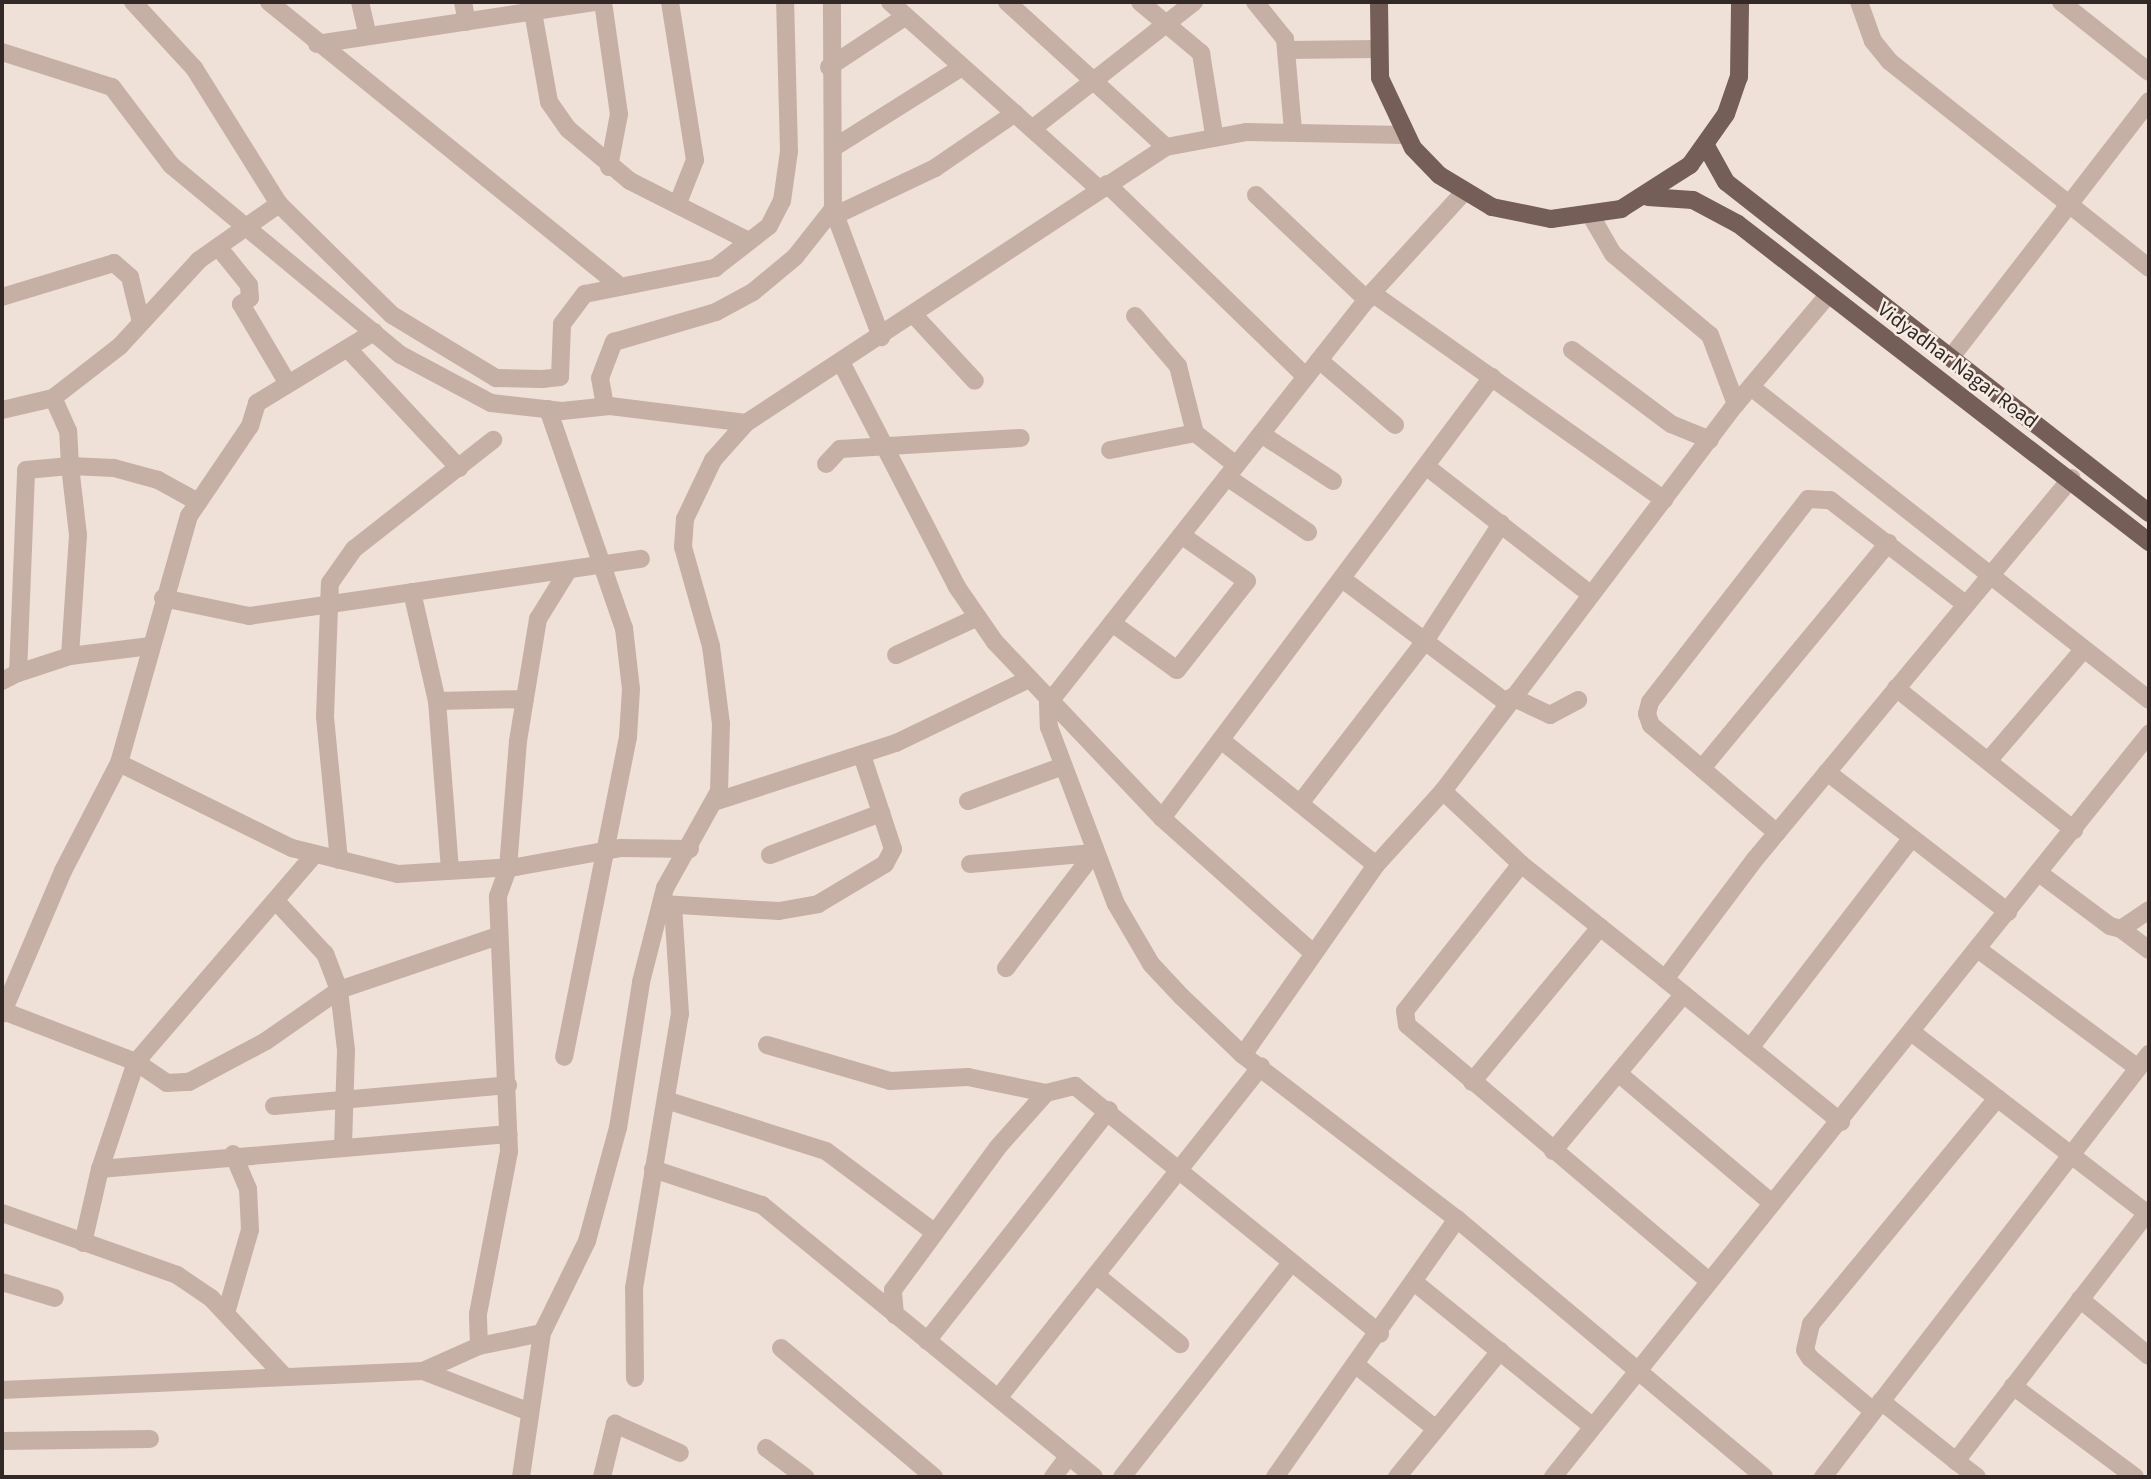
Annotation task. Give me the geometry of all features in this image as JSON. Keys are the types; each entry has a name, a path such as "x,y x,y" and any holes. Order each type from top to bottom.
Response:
{"main road":[{"path":"1379,2 1377,49 1380,78 1405,135 1439,175 1465,191 1521,215 1591,216 1648,197 1706,146 1739,77 1740,2"},
{"name":"Vidyadhar Nagar Road","path":"1706,146 1726,181 2149,513"},
{"name":"Vidyadhar Nagar Road","path":"1648,197 1693,200 1738,224 2071,478 2149,542"}],"street":[{"path":"133,2 194,68 279,204 391,315 496,378 560,377 562,324 572,306 585,294 616,284 715,268 769,226 782,201 789,150 785,2"},
{"path":"360,2 368,36"},
{"path":"463,2 467,22"},
{"path":"317,44 592,2 619,114 609,167"},
{"path":"670,2 695,160 678,203"},
{"path":"832,2 829,66 835,212 881,337"},
{"path":"890,2 1032,129 1103,186 1306,377"},
{"path":"1007,2 1093,76 1166,147"},
{"path":"1140,2 1206,63 1214,134"},
{"path":"1032,129 1093,76 1168,26 1194,2"},
{"path":"1255,2 1279,26 1286,50 1293,131"},
{"path":"1859,2 1873,41 1889,61 2149,268"},
{"path":"2061,2 2149,72"},
{"path":"279,5 317,44 616,284"},
{"path":"533,12 549,102 609,167 749,241"},
{"path":"829,66 906,16"},
{"path":"1286,50 1377,49"},
{"path":"2,52 112,87 171,165 249,226 377,335 491,403 555,410 602,406 746,423"},
{"path":"833,148 962,67"},
{"path":"1952,356 2066,204 2149,101"},
{"path":"602,406 600,378 614,342 716,312 752,292 795,257 835,212 935,168 1015,113"},
{"path":"521,1477 542,1333 587,1241 618,1128 667,905 690,849 714,802 721,724 711,646 683,547 685,519 713,460 746,423 842,364 913,314 944,286 1166,147 1214,134 1293,131 1405,135"},
{"path":"1048,704 1369,296 1465,191"},
{"path":"1256,195 1369,296 1492,377 1664,500"},
{"path":"2,410 53,398 141,322 199,260 279,204"},
{"path":"1591,216 1613,254 1710,335 1736,404"},
{"path":"219,248 249,285 250,299 241,304 287,382"},
{"path":"2,297 114,263 130,277 141,322"},
{"path":"1243,1055 1311,951 1377,865 1443,791 1509,700 1736,404 1828,295"},
{"path":"913,314 975,381"},
{"path":"391,315 377,335 287,382 257,403 250,426 198,502 163,598 119,763 62,871 2,1012 136,1062 167,1083 189,1082 266,1041 339,990 498,936"},
{"path":"1135,316 1178,366 1195,433 1232,471 1308,532"},
{"path":"348,349 459,468"},
{"path":"1572,350 1671,424 1710,440"},
{"path":"1319,360 1395,425"},
{"path":"842,364 978,617 1027,680 1162,818 1311,951"},
{"path":"1162,818 1345,581 1492,377"},
{"path":"1751,387 2149,700"},
{"path":"53,398 68,431 78,535 70,656"},
{"path":"555,410 624,628 631,690 628,737 602,852 564,1057"},
{"path":"1110,450 1195,433"},
{"path":"1261,434 1333,481"},
{"path":"826,464 840,449 1021,438"},
{"path":"339,860 325,717 325,605 330,583 354,549 493,440"},
{"path":"150,646 70,656 10,677 26,470 70,466 114,468 178,487 198,502"},
{"path":"1427,467 1590,594"},
{"path":"1665,979 1777,833 2071,478"},
{"path":"1777,833 1651,724 1650,702 1808,499 1830,500 1965,604"},
{"path":"1301,802 1425,641 1501,524"},
{"path":"1112,622 1177,670 1247,581 1181,535"},
{"path":"1703,767 1888,543"},
{"path":"163,598 249,616 567,572 641,559"},
{"path":"479,1346 478,1314 509,1134 498,896 508,868 525,699 538,619 567,572"},
{"path":"1345,581 1509,700 1550,715 1578,700"},
{"path":"412,592 437,701 450,871"},
{"path":"897,655 978,617"},
{"path":"1988,761 2083,650"},
{"path":"714,802 862,755 1027,680"},
{"path":"1896,688 2074,830"},
{"path":"437,701 525,699"},
{"path":"1048,704 1063,766 1094,853 1151,964 1243,1055 1261,1066 1457,1219 1635,1375 1764,1477"},
{"path":"1555,1476 1708,1280 1914,1034 2149,734"},
{"path":"1221,740 1377,865"},
{"path":"667,905 779,911 818,904 885,864 893,849 862,755"},
{"path":"119,763 315,854 398,874 508,868 621,848 664,845 690,849"},
{"path":"968,801 1063,766"},
{"path":"1827,772 2008,912"},
{"path":"1443,791 1521,864 1841,1122"},
{"path":"770,855 881,813"},
{"path":"1750,1048 1912,838"},
{"path":"970,864 1094,853"},
{"path":"1006,968 1094,853"},
{"path":"83,1243 100,1169 136,1062 315,854"},
{"path":"1521,864 1405,1011 1418,1040 1708,1280"},
{"path":"2039,873 2149,950"},
{"path":"276,901 325,954 339,990 346,1103 343,1146"},
{"path":"635,1378 634,1288 653,1170 669,1101 681,990 667,905"},
{"path":"2121,929 2149,910"},
{"path":"1472,1082 1600,927"},
{"path":"1823,1477 2069,1153 2144,1061 1979,950"},
{"path":"1553,1151 1684,994"},
{"path":"1914,1034 2148,1213 1956,1461"},
{"path":"767,1045 890,1081 968,1077 1046,1093 1075,1086 1109,1110 1380,1334"},
{"path":"999,1396 1261,1066"},
{"path":"1618,1073 1772,1203"},
{"path":"274,1106 346,1103 508,1085"},
{"path":"895,1315 893,1290 934,1232 1046,1093"},
{"path":"1977,1477 1810,1358 1805,1350 1811,1324 1997,1098"},
{"path":"669,1101 826,1151 934,1232"},
{"path":"927,1341 1109,1110"},
{"path":"100,1169 233,1154 509,1134"},
{"path":"226,1313 250,1230 248,1189 233,1154"},
{"path":"653,1170 762,1205 927,1341 999,1396 1094,1477"},
{"path":"2,1213 177,1275 226,1313 284,1376"},
{"path":"1275,1477 1380,1334 1457,1219"},
{"path":"1122,1477 1291,1263"},
{"path":"1096,1275 1180,1344"},
{"path":"2,1282 55,1298"},
{"path":"1414,1282 1593,1427"},
{"path":"2080,1299 2149,1356"},
{"path":"2,1390 424,1371 479,1346 542,1333"},
{"path":"781,1348 934,1477"},
{"path":"1397,1477 1500,1351"},
{"path":"1356,1365 1436,1429"},
{"path":"424,1371 530,1412"},
{"path":"2013,1387 2135,1477"},
{"path":"602,1477 615,1424 680,1453"},
{"path":"2,1441 150,1439"},
{"path":"766,1448 805,1477"},
{"path":"1053,1477 1069,1456"}]}
